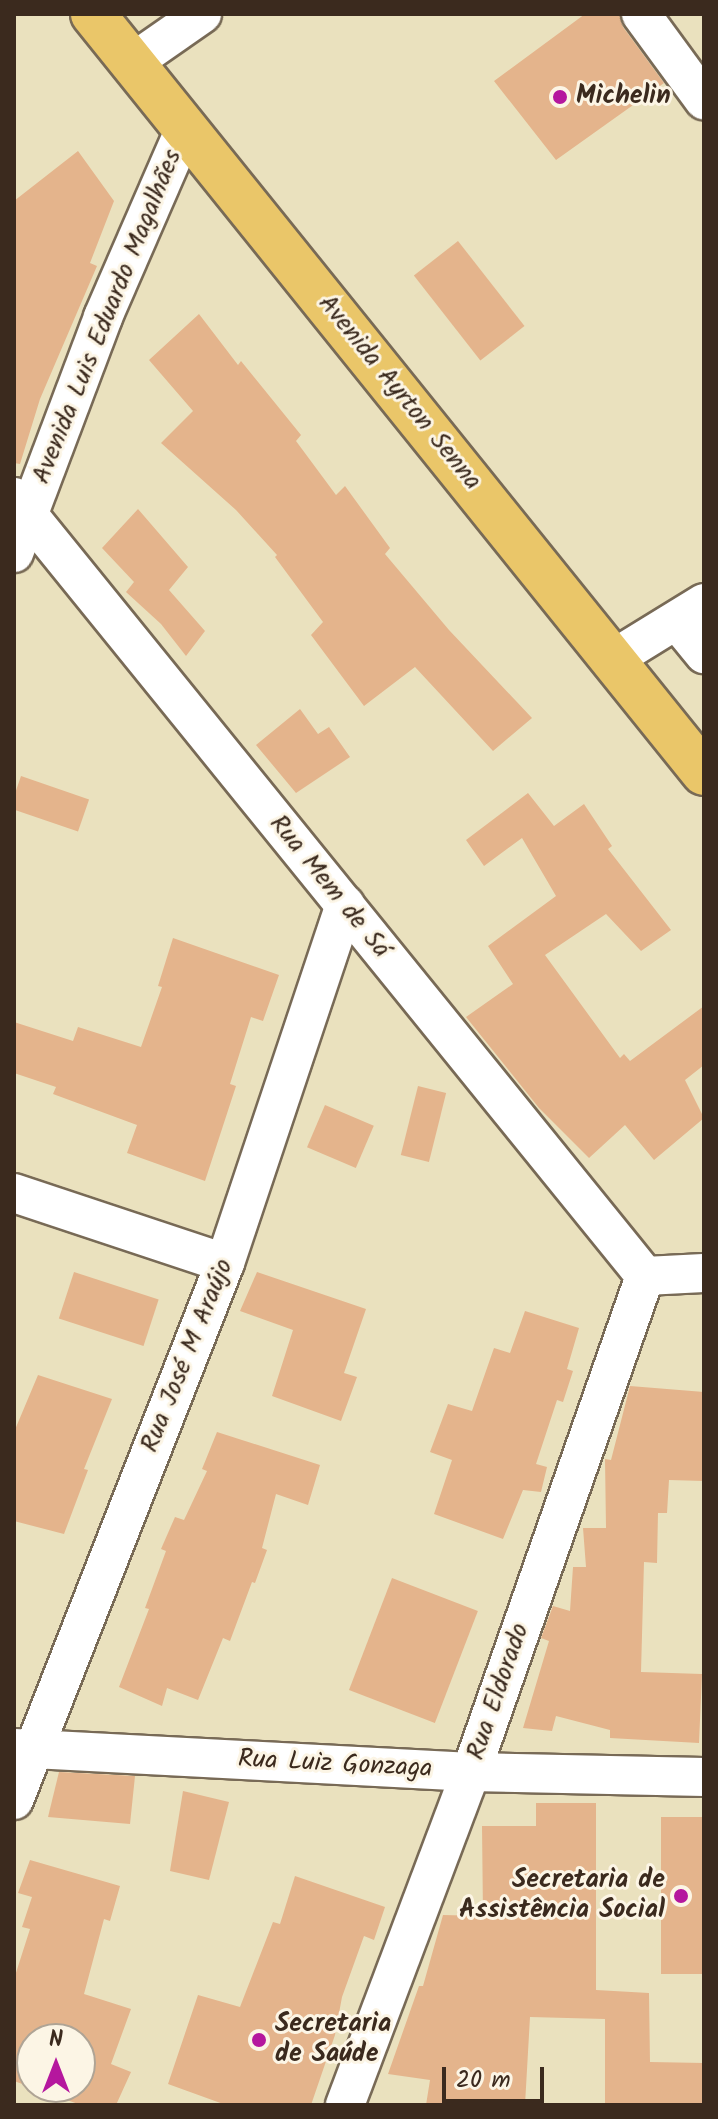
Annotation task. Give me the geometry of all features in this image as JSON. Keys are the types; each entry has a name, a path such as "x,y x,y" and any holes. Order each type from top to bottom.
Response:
{"highway":[{"name":"Avenida Ayrton Senna","path":"93,14 704,773"}],"street":[{"path":"133,62 202,14"},
{"path":"641,14 704,100"},
{"name":"Avenida Luis Eduardo Magalhães","path":"14,553 21,506 186,126"},
{"name":"Rua Mem de Sá","path":"21,506 645,1276"},
{"path":"613,659 691,612 704,654"},
{"name":"Rua José M Araújo","path":"14,1800 23,1748 225,1263 345,905"},
{"path":"14,1193 225,1263"},
{"path":"645,1276 704,1273"},
{"name":"Rua Eldorado","path":"345,2105 471,1772 645,1276"},
{"name":"Rua Luiz Gonzaga","path":"23,1748 471,1772 704,1777"}],"building":[{"name":"Michelin","path":"585,14 619,14 623,27 664,83 556,160 494,81"},
{"path":"78,151 114,201 90,263 97,266 40,399 20,464 14,463 14,201"},
{"path":"458,241 524,326 480,361 414,275"},
{"path":"199,314 238,365 241,361 301,435 296,441 336,495 345,486 390,548 385,554 449,630 532,718 493,751 415,667 364,706 311,635 323,622 275,557 277,555 236,510 161,443 193,411 149,360"},
{"path":"138,509 188,567 169,590 205,631 186,656 161,624 126,592 134,582 102,548"},
{"path":"300,709 318,734 329,727 350,757 296,793 256,745"},
{"path":"21,776 89,799 78,832 14,810 14,796"},
{"path":"528,793 554,826 584,804 612,846 608,849 671,930 641,951 606,914 545,955 620,1058 624,1054 630,1061 704,1006 704,1065 685,1080 704,1118 654,1160 625,1125 589,1158 539,1108 466,1017 513,984 488,946 556,896 522,838 484,866 466,840"},
{"path":"173,938 279,975 263,1021 251,1017 230,1084 236,1086 205,1181 127,1153 137,1125 53,1094 56,1087 14,1073 14,1022 73,1041 78,1027 141,1047 162,987 158,986"},
{"path":"418,1086 446,1093 429,1162 401,1155"},
{"path":"325,1105 374,1126 356,1168 307,1147"},
{"path":"74,1272 159,1300 144,1346 59,1319"},
{"path":"257,1272 366,1309 344,1373 357,1377 341,1421 272,1396 293,1330 240,1311"},
{"path":"525,1311 579,1328 567,1369 573,1371 563,1402 557,1400 536,1464 547,1467 541,1492 523,1490 503,1539 434,1514 452,1460 430,1452 448,1404 472,1411 494,1348 510,1353"},
{"path":"38,1375 112,1399 84,1469 88,1470 64,1534 14,1521 14,1432"},
{"path":"630,1386 704,1392 704,1481 669,1480 667,1513 658,1513 657,1563 644,1562 641,1672 702,1674 699,1743 610,1738 610,1730 556,1716 552,1731 523,1728 549,1641 541,1638 553,1606 570,1611 573,1567 586,1567 583,1528 606,1528 605,1459 611,1460"},
{"path":"217,1432 320,1465 308,1505 276,1494 262,1548 267,1550 255,1583 252,1582 230,1641 223,1638 198,1700 167,1688 162,1706 119,1687 149,1609 145,1608 166,1551 161,1549 175,1517 184,1520 207,1471 202,1469"},
{"path":"392,1578 478,1611 435,1723 349,1690"},
{"path":"59,1772 135,1776 130,1824 48,1817"},
{"path":"183,1791 229,1802 209,1880 170,1871"},
{"path":"536,1803 596,1803 596,1990 649,1993 650,2062 704,2063 704,2105 605,2105 605,2019 530,2017 525,2105 426,2105 430,2080 388,2074 419,1986 423,1986 443,1915 483,1916 482,1826 536,1826"},
{"name":"Secretaria de Assistência Social","path":"661,1817 704,1817 704,1974 661,1974"},
{"path":"30,1860 120,1886 110,1921 104,1919 84,1994 131,2009 111,2064 131,2072 116,2105 75,2103 96,2103 96,2023 16,2023 14,2081 14,1979 30,1929 22,1927 32,1897 18,1893"},
{"path":"295,1876 385,1907 374,1940 364,1936 342,1997 335,2035 311,2105 226,2105 168,2084 198,1995 240,2007 273,1922 280,1924"}],"place":[{"name":"Michelin","path":"560,97"},
{"name":"Secretaria de Assistência Social","path":"681,1896"},
{"name":"Secretaria de Saúde","path":"259,2040"}]}
